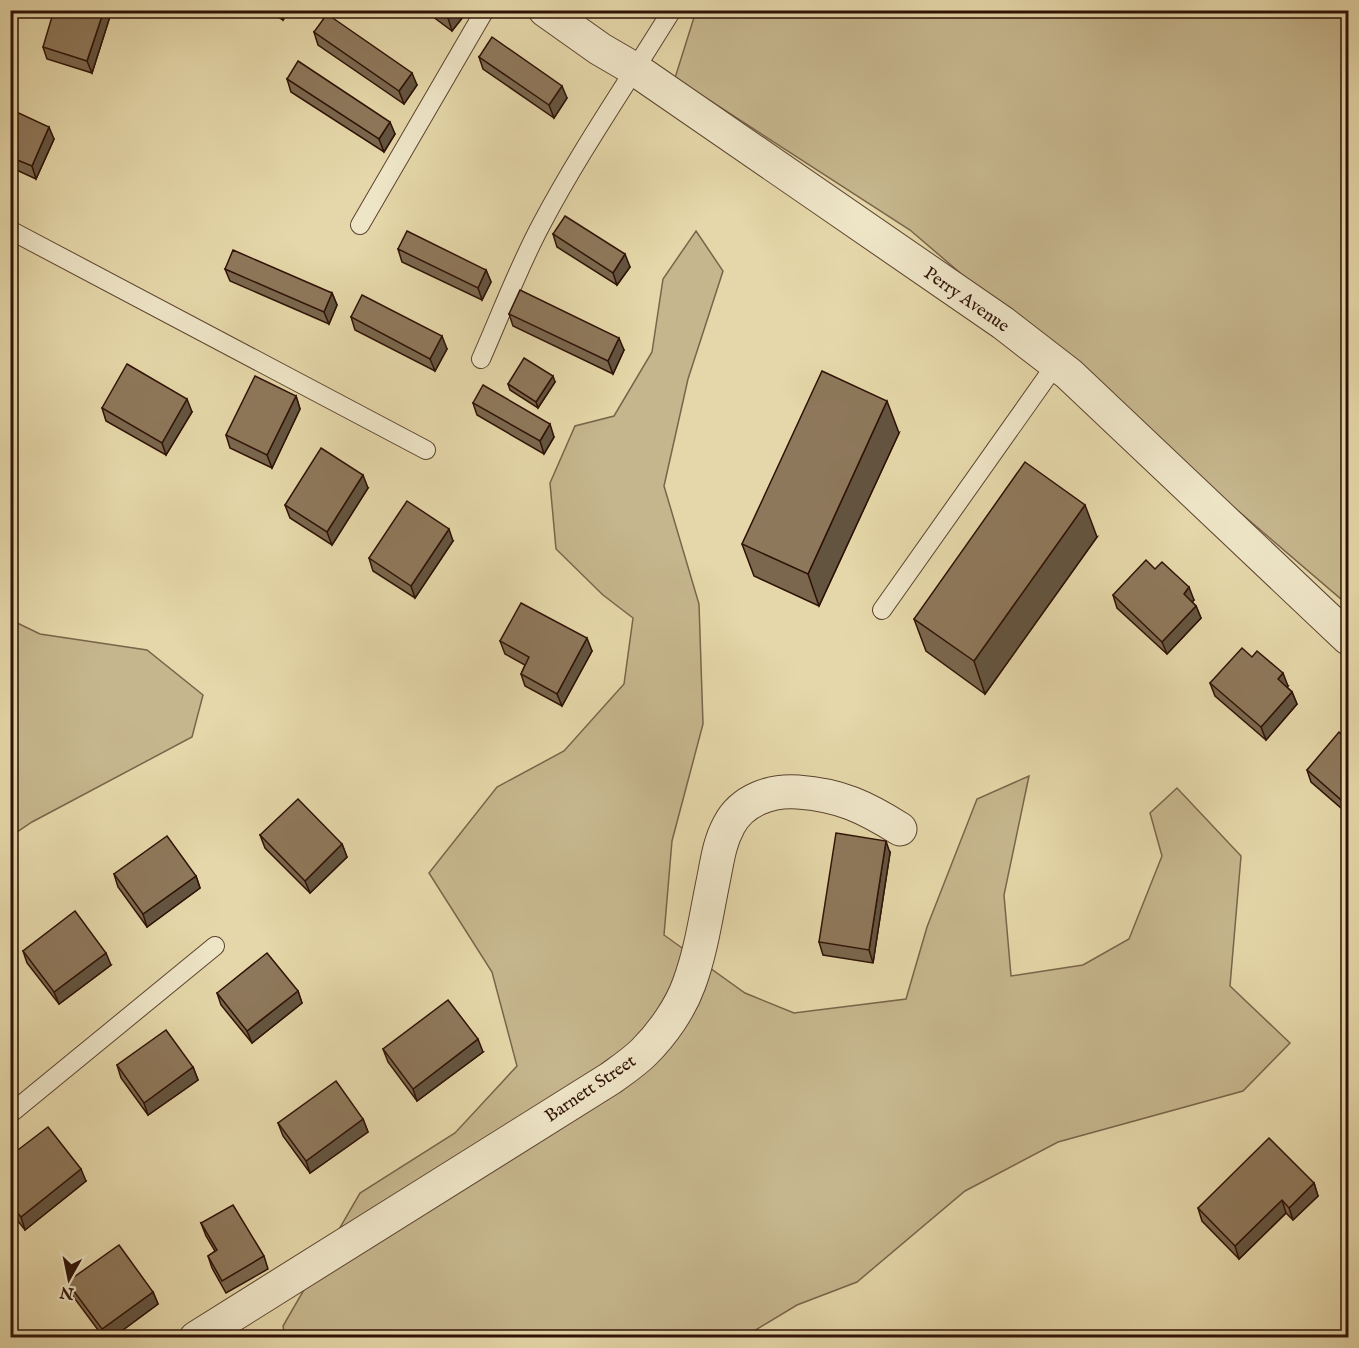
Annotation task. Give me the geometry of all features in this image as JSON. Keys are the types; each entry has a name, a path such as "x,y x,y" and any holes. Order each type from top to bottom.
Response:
{"street":[{"name":"Perry Avenue","path":"545,10 600,49 636,70 1003,323 1069,374 1348,638"},
{"name":"Barnett Street","path":"196,1338 611,1078 643,1053 669,1022 688,986 700,947 721,845 729,824 745,806 765,795 787,791 814,793 842,799 867,808 900,829"}],"lane":[{"path":"360,225 485,10"},
{"path":"481,358 540,226 595,131 636,70 672,10"},
{"path":"10,230 426,450"},
{"path":"882,610 1056,364"},
{"path":"10,1114 215,946"}],"shaded area":[{"path":"696,11 1348,11 1348,605 910,230 675,78"},
{"path":"696,231 723,271 688,379 664,486 699,604 703,724 672,841 664,935 745,993 794,1013 906,999 927,927 977,799 1029,776 1004,895 1011,976 1083,965 1129,939 1162,856 1150,813 1177,788 1241,856 1230,986 1290,1043 1243,1091 1058,1142 965,1191 857,1282 797,1305 744,1337 285,1338 283,1326 360,1193 455,1133 517,1066 492,972 429,873 497,787 564,751 624,684 633,618 603,595 556,549 550,483 575,426 614,416 652,352 663,279"},
{"path":"11,620 40,634 147,650 203,695 192,737 32,822 11,836"}],"building":[{"path":"54,10 104,10 87,61 43,47"},
{"path":"437,10 454,10 448,18"},
{"path":"327,14 412,73 399,91 314,32"},
{"path":"492,37 562,86 549,105 479,57"},
{"path":"298,61 390,122 379,139 287,79"},
{"path":"10,109 49,127 32,166 10,157"},
{"path":"565,216 625,254 613,273 553,234"},
{"path":"407,231 486,270 478,288 398,249"},
{"path":"233,250 332,293 324,312 225,269"},
{"path":"520,290 619,338 608,361 509,314"},
{"path":"362,295 442,336 430,359 351,317"},
{"path":"524,358 553,376 536,402 508,384"},
{"path":"127,364 187,399 162,443 102,408"},
{"path":"822,371 887,401 808,574 742,544"},
{"path":"255,376 296,396 267,455 226,435"},
{"path":"483,385 550,424 540,441 473,403"},
{"path":"321,448 363,475 327,532 285,505"},
{"path":"1025,462 1085,505 974,661 914,619"},
{"path":"407,501 449,529 411,586 369,558"},
{"path":"1146,560 1155,569 1162,562 1189,587 1184,594 1196,606 1162,642 1113,595"},
{"path":"521,603 587,638 557,694 521,674 529,657 500,641"},
{"path":"1242,648 1252,657 1257,651 1283,673 1278,679 1292,692 1261,727 1210,683"},
{"path":"1339,732 1348,741 1348,806 1307,770"},
{"path":"298,799 342,844 305,881 260,835"},
{"path":"836,833 886,841 869,950 819,942"},
{"path":"167,836 196,876 143,914 114,874"},
{"path":"75,911 106,953 54,992 23,951"},
{"path":"267,953 298,991 247,1031 217,993"},
{"path":"448,1000 478,1039 413,1089 383,1049"},
{"path":"166,1030 193,1067 144,1103 117,1065"},
{"path":"1348,1065 1348,1078 1342,1072"},
{"path":"336,1081 363,1119 306,1161 278,1123"},
{"path":"48,1127 81,1169 21,1217 10,1204 10,1156"},
{"path":"1269,1138 1314,1183 1289,1208 1282,1200 1235,1246 1198,1208"},
{"path":"233,1205 264,1256 222,1281 208,1256 217,1250 201,1223"},
{"path":"119,1245 153,1292 102,1329 67,1282"}]}
